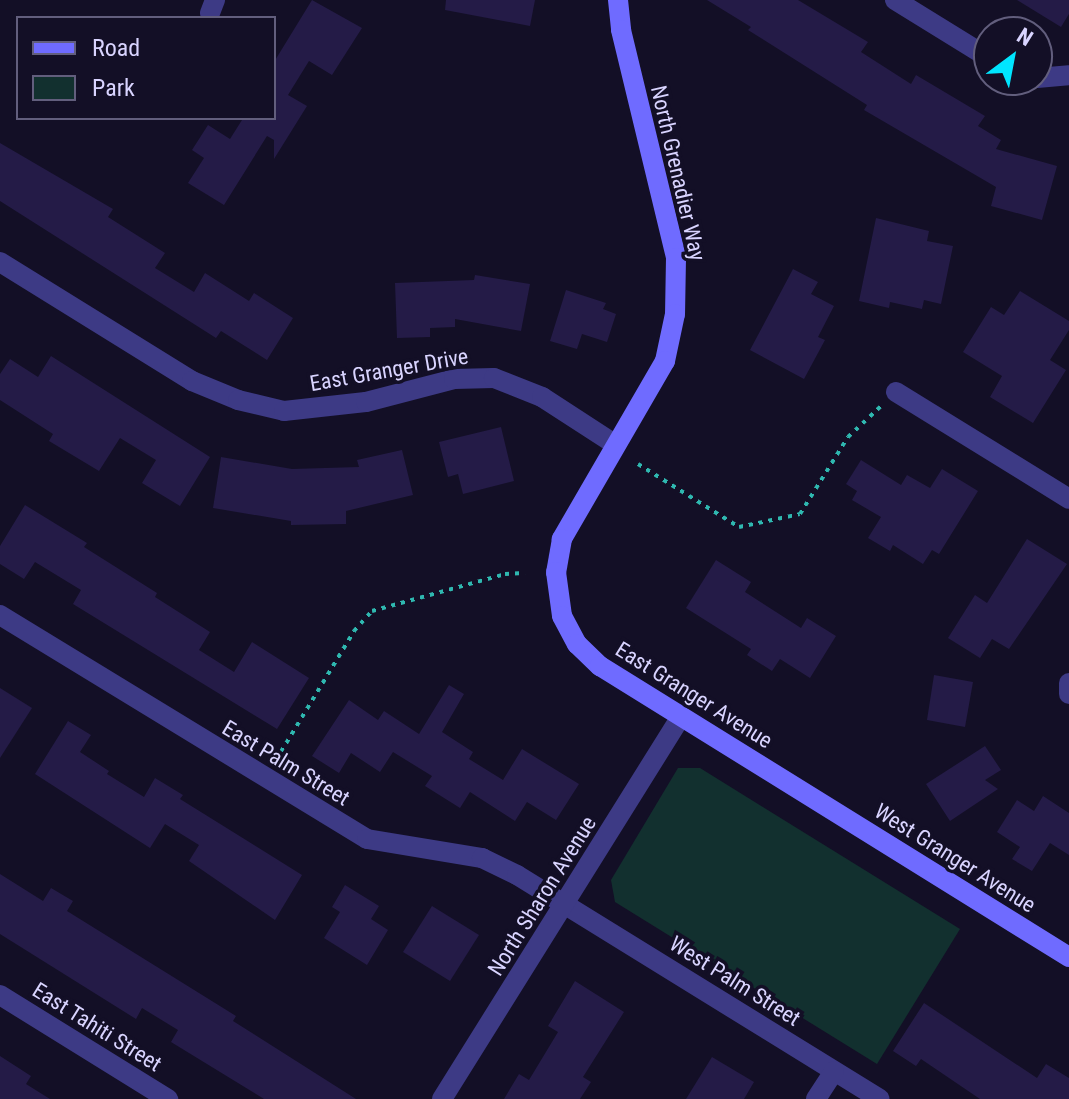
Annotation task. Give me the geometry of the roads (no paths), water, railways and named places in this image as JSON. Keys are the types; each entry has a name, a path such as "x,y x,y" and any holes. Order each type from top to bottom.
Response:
{"street":[{"name":"North Grenadier Way","path":"562,616 556,572 562,539 665,361 677,286 676,258 621,30 618,0"},
{"path":"895,0 973,48"},
{"name":"East Granger Drive","path":"2,267 192,381 238,400 284,411 366,402 454,379 494,378 542,397 616,445"},
{"path":"896,392 1069,499"},
{"name":"East Palm Street","path":"0,615 264,779 367,839 482,858 565,904"},
{"name":"East Granger Avenue","path":"562,616 577,644 600,666 815,800"},
{"path":"1069,683 1069,694"},
{"name":"North Sharon Avenue","path":"442,1099 681,717"},
{"name":"West Granger Avenue","path":"815,800 1069,957"},
{"name":"West Palm Street","path":"565,904 879,1099"},
{"name":"East Tahiti Street","path":"0,995 168,1099"},
{"path":"816,1099 834,1071"}]}
